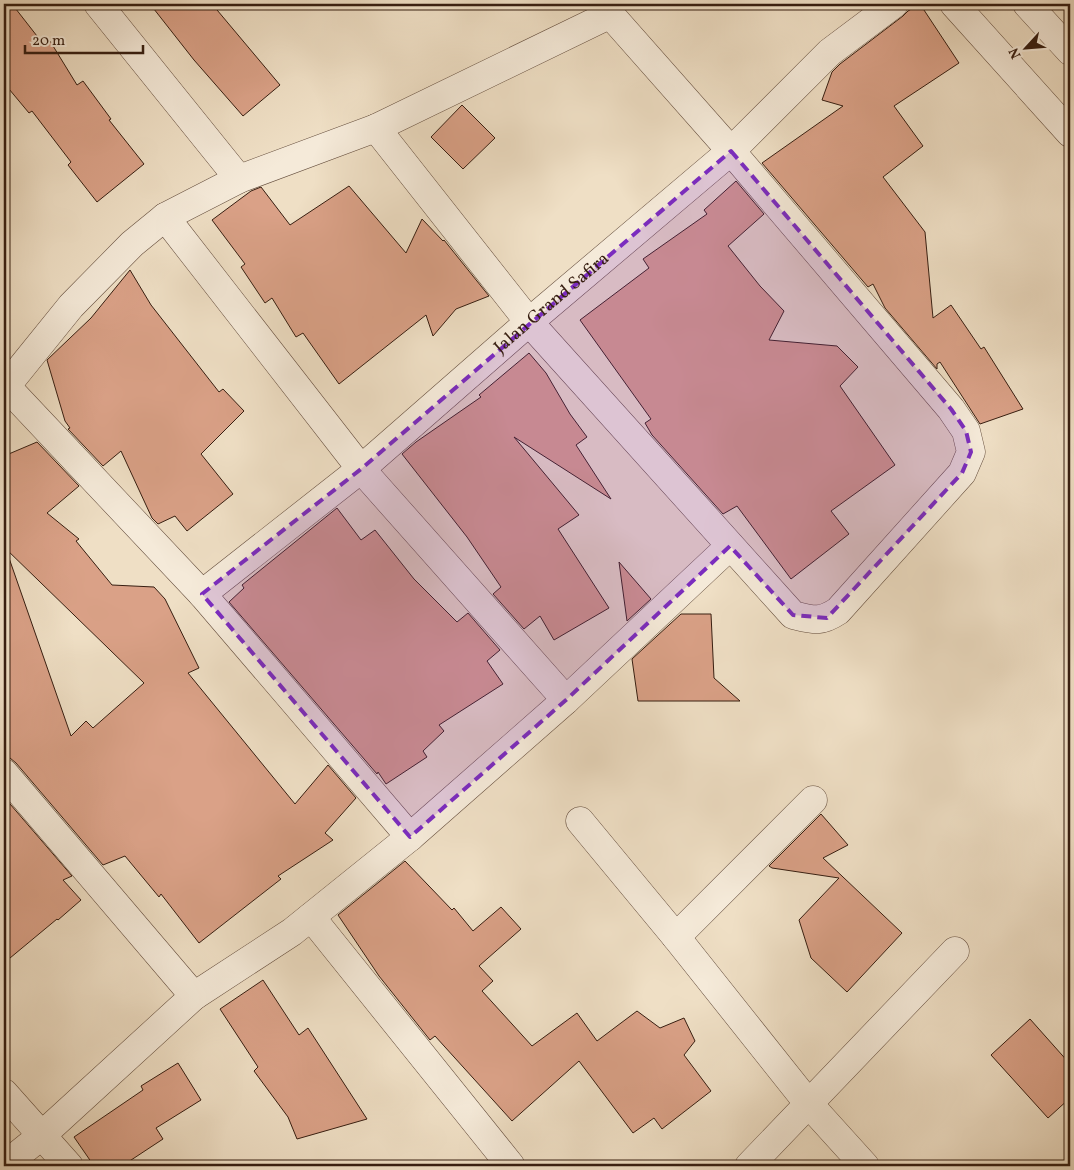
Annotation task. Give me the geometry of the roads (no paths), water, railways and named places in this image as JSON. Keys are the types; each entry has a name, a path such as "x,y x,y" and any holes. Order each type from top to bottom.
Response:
{"street":[{"path":"98,4 239,179"},
{"name":"Jalan Grand Safira","path":"202,594 361,469 529,322 731,151 830,52 894,4"},
{"path":"954,4 1070,134"},
{"path":"1027,4 1070,51"},
{"path":"376,128 529,322 792,615 812,620 827,618 838,610 962,473 971,452 966,431 951,408 731,151 606,9 376,128 239,179 166,217 132,244 71,306 5,388 202,594 410,837"},
{"path":"166,217 361,469 566,700"},
{"path":"4,1166 41,1136 194,996 292,932 410,837 566,700 730,546"},
{"path":"4,773 194,996"},
{"path":"676,937 813,800"},
{"path":"580,821 676,937 808,1103 865,1166"},
{"path":"311,917 511,1166"},
{"path":"749,1166 955,950"},
{"path":"4,1092 69,1166"}]}
